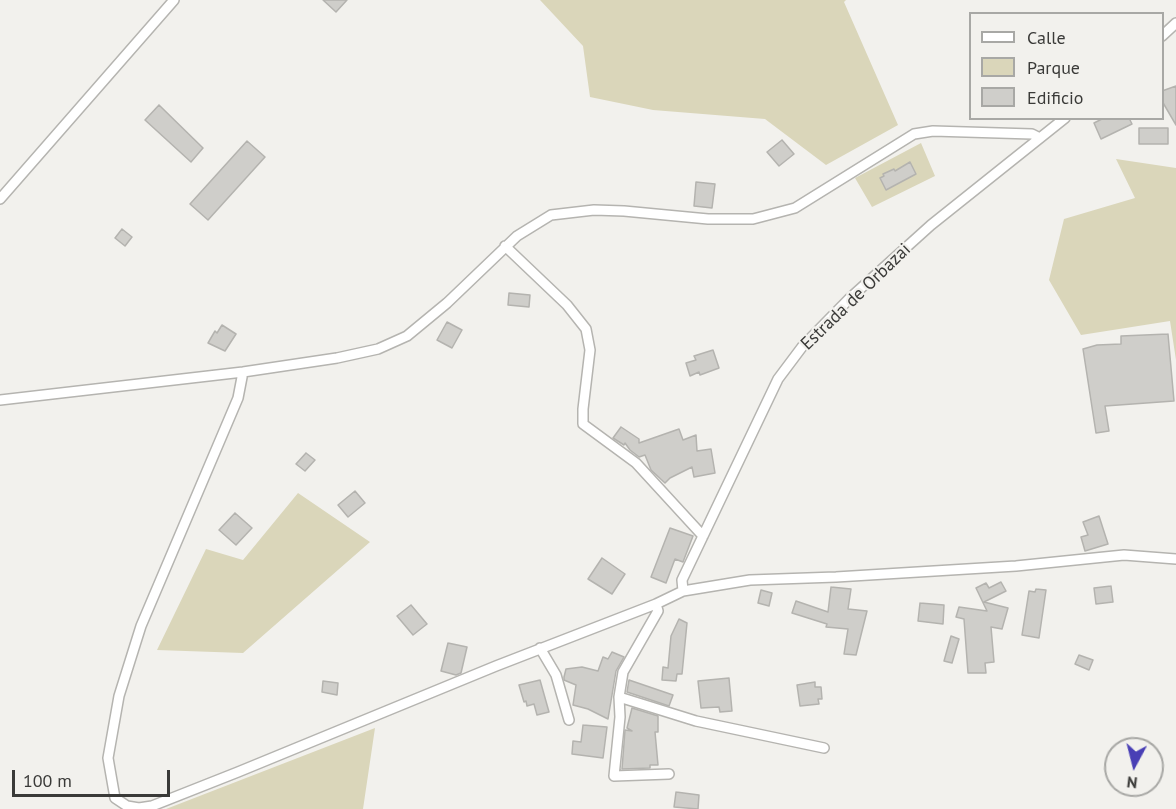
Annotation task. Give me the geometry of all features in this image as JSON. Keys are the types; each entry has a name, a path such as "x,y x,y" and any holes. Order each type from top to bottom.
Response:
{"street":[{"path":"0,199 174,0"},
{"path":"1164,34 1176,23"},
{"name":"Estrada de Orbazai","path":"683,591 682,580 778,379 802,347 850,298 931,225 1062,120"},
{"path":"0,400 243,372 378,349 407,336 447,303 505,246 551,215 594,210 708,219 753,219 795,208 914,134 933,131 1032,134 1040,138"},
{"path":"1017,134 1027,149"},
{"path":"505,246 567,305 586,329 590,350 583,424 636,463 703,536"},
{"path":"243,372 238,398 141,626 122,686 108,758 115,798 127,806 139,808 152,806 540,648 656,604 683,591 750,580 1005,567 1124,555 1176,560"},
{"path":"656,604 658,611 623,672 619,697 620,717 614,776 669,774"},
{"path":"540,648 556,675 568,720"},
{"path":"619,697 696,721 824,748"}],"green space":[{"path":"540,0 846,0 844,2 898,125 826,165 765,119 653,110 590,97 583,46"},
{"path":"921,143 935,176 872,207 855,178"},
{"path":"1116,159 1176,168 1176,360 1170,321 1081,335 1049,280 1064,219 1135,198"},
{"path":"298,493 370,542 243,653 157,650 206,549 243,560"},
{"path":"375,728 363,809 166,809"}],"building":[{"path":"323,0 347,0 336,12"},
{"path":"1176,86 1176,125 1164,104 1164,90"},
{"path":"159,105 203,148 191,162 145,120"},
{"path":"1100,120 1130,120 1132,124 1101,139 1094,123"},
{"path":"1139,128 1168,128 1168,144 1139,144"},
{"path":"782,140 794,154 779,166 767,152"},
{"path":"247,141 265,157 208,220 190,204"},
{"path":"910,162 916,174 886,190 880,178 884,176 883,174 894,169 895,171"},
{"path":"696,182 715,184 712,208 694,206"},
{"path":"122,229 132,237 125,246 115,238"},
{"path":"509,293 530,295 529,307 508,305"},
{"path":"447,322 462,330 452,348 437,340"},
{"path":"222,325 236,334 225,351 208,343 215,331 217,333"},
{"path":"1168,334 1174,401 1105,406 1109,431 1096,433 1083,349 1097,345 1121,344 1121,336"},
{"path":"713,350 719,368 690,376 686,363 696,360 694,356"},
{"path":"621,427 639,439 639,443 679,429 683,440 696,435 697,451 711,449 715,473 694,477 692,467 665,483 651,470 645,455 639,457 625,443 624,445 613,438"},
{"path":"306,453 315,460 305,471 296,464"},
{"path":"355,491 365,503 348,517 338,505"},
{"path":"235,513 252,528 236,545 219,530"},
{"path":"1099,516 1108,544 1085,551 1081,537 1088,535 1083,522"},
{"path":"670,528 693,536 683,562 675,559 666,583 651,577"},
{"path":"602,558 625,574 612,594 588,579"},
{"path":"1001,582 1006,591 984,602 1008,608 1002,629 991,627 994,662 985,663 986,673 968,673 964,619 956,617 959,607 987,611 976,588 986,583 989,588"},
{"path":"1111,586 1113,602 1096,604 1094,588"},
{"path":"831,587 851,589 848,609 867,611 856,655 844,654 848,629 826,627 827,624 792,613 796,601 828,612"},
{"path":"1036,589 1046,590 1039,638 1022,635 1029,591 1035,592"},
{"path":"761,590 772,593 769,606 758,603"},
{"path":"920,603 944,605 943,624 918,621"},
{"path":"411,605 427,624 413,635 397,616"},
{"path":"679,619 687,623 682,674 677,674 676,681 662,680 663,667 668,668 671,636"},
{"path":"951,636 959,639 952,663 944,661"},
{"path":"448,643 467,647 461,673 456,675 441,671"},
{"path":"612,652 624,657 616,671 608,719 588,709 573,705 576,685 564,680 564,677 566,669 582,667 598,671 603,657 608,659"},
{"path":"1079,655 1093,660 1089,670 1075,664"},
{"path":"729,678 732,711 720,712 719,707 701,708 698,681"},
{"path":"540,680 549,712 537,715 534,704 527,706 526,701 524,702 519,685"},
{"path":"629,680 673,695 669,706 627,692"},
{"path":"323,681 338,683 337,695 322,692"},
{"path":"815,682 815,687 821,687 822,699 818,699 819,704 800,706 797,685"},
{"path":"632,708 658,716 658,732 655,732 658,765 650,765 650,768 622,769 625,730 632,731 627,728"},
{"path":"583,725 607,727 603,758 572,754 573,741 581,742"},
{"path":"676,792 699,795 698,809 674,807"}]}
